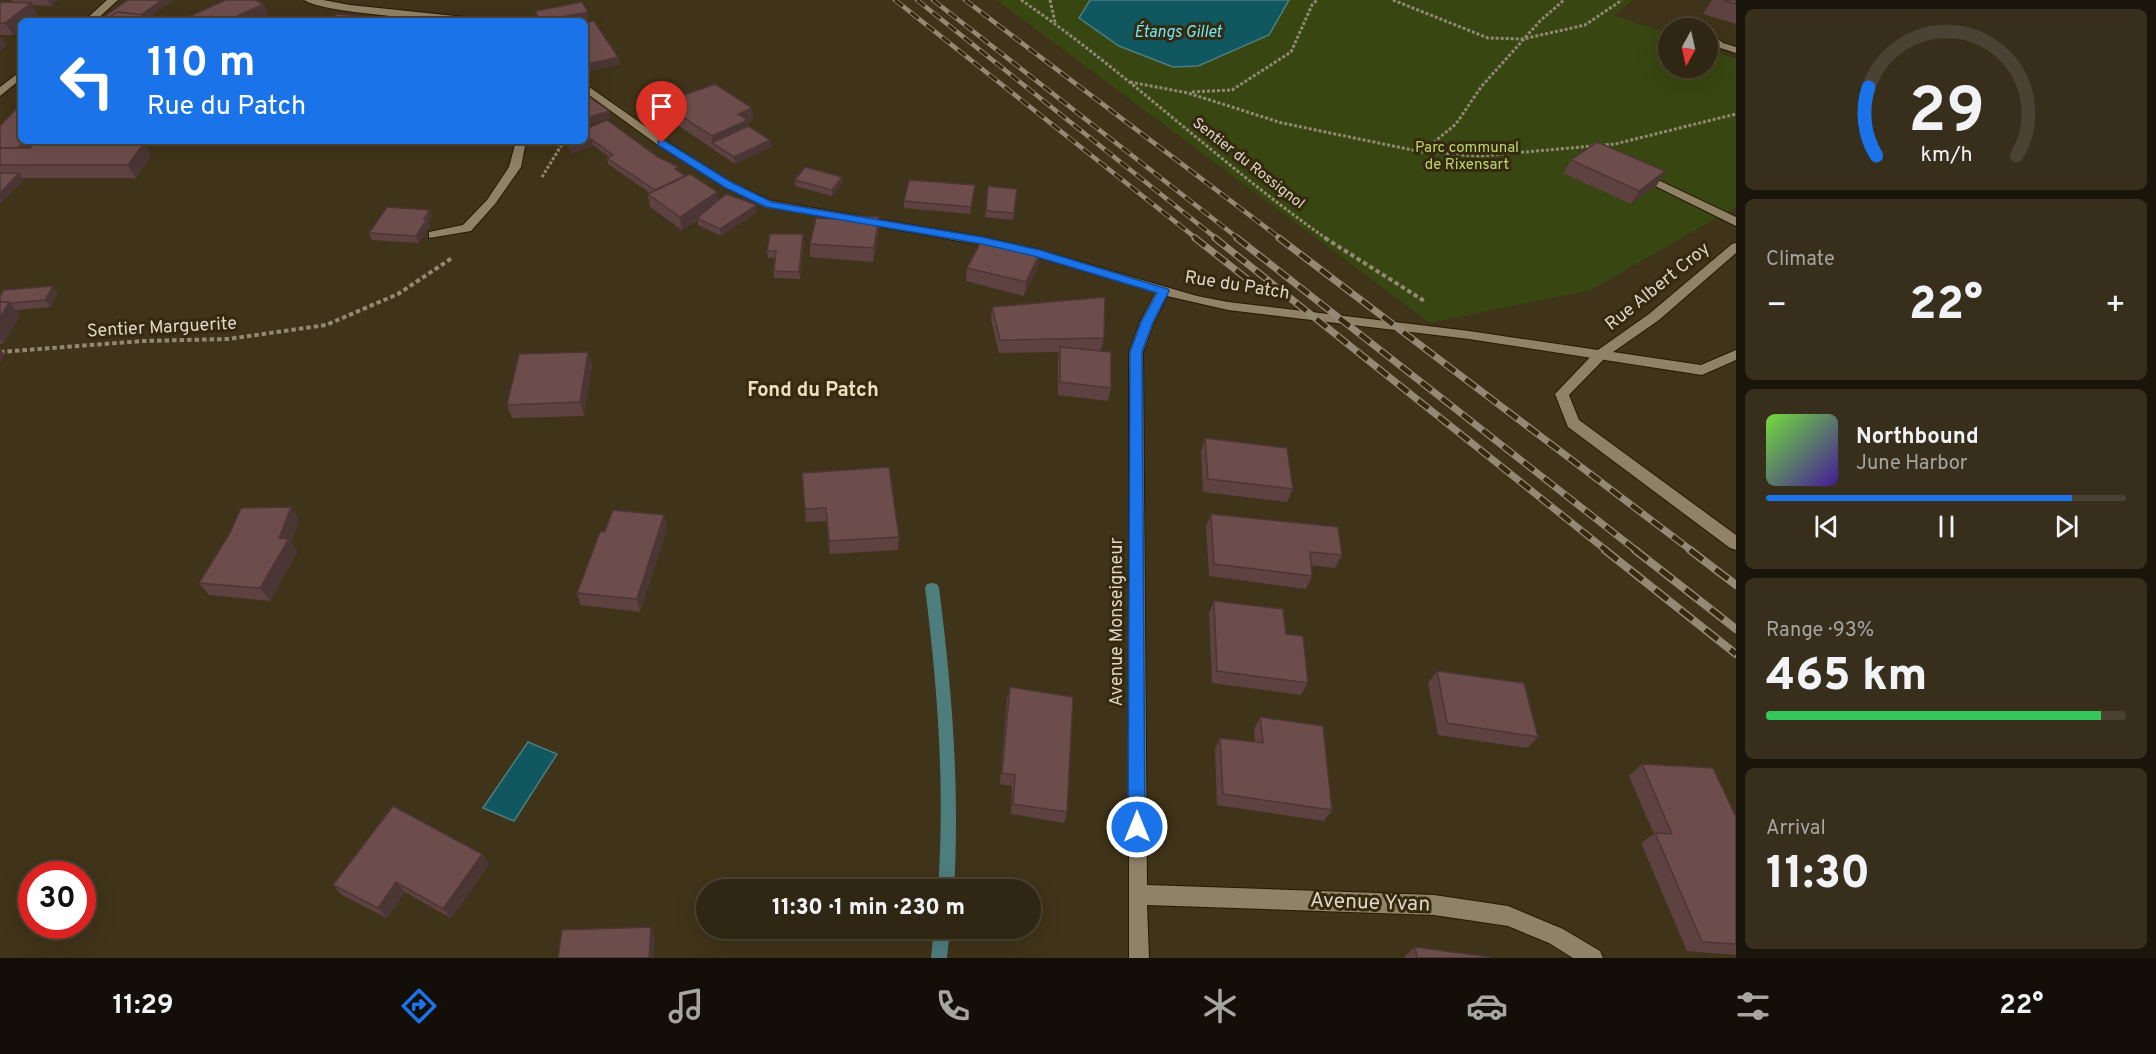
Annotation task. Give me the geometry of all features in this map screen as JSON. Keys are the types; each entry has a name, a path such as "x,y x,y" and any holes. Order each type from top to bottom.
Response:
{"street":[{"path":"92,18 113,0"},
{"path":"309,0 350,8 445,18"},
{"path":"1718,43 1736,50"},
{"path":"0,93 18,77"},
{"name":"Rue du Patch","path":"588,89 671,149 728,185 770,204 806,212 920,228 993,243 1036,253 1164,291 1227,306 1468,335 1702,370 1736,355"},
{"path":"433,235 467,228 491,202 515,167 520,144"},
{"path":"1627,168 1736,222"},
{"name":"Rue Albert Croy","path":"1736,247 1654,317 1601,354 1562,393 1573,423 1736,544"},
{"name":"Avenue Monseigneur","path":"1139,958 1136,352 1147,322 1164,291"},
{"name":"Avenue Yvan","path":"1137,895 1434,905 1508,916 1556,936 1593,958"}],"path":[{"name":"Sentier du Rossignol","path":"1021,0 1055,22 1239,174 1371,271 1439,309 1468,335"},
{"path":"1050,0 1055,22"},
{"path":"1188,93 1232,90 1291,52 1312,5 1317,0"},
{"path":"1394,0 1488,38 1523,39 1585,25 1622,0"},
{"path":"1422,152 1456,124 1481,87 1523,39 1564,0"},
{"path":"1130,82 1188,93 1282,123 1422,152 1480,156 1615,144 1736,114"},
{"name":"Sentier Marguerite","path":"0,352 143,341 228,339 326,325"}],"green space":[{"name":"Parc communal de Rixensart","path":"997,0 1090,0 1079,17 1269,35 1289,0 1633,0 1614,15 1658,30 1658,78 1718,78 1718,52 1736,59 1736,207 1591,290 1430,323"}],"water":[{"name":"Étangs Gillet","path":"1090,0 1289,0 1269,35 1198,66 1173,67 1119,46 1079,18"},
{"path":"528,742 557,754 514,821 483,808"}],"building":[{"path":"128,0 162,0 141,15 117,12 110,17 105,16"},
{"path":"226,0 255,0 264,4 233,18 186,18"},
{"path":"1723,0 1736,0 1736,4"},
{"path":"0,2 31,3 5,23 0,23"},
{"path":"582,2 588,12 556,18 538,18 535,11"},
{"path":"117,12 143,15 139,18 108,18"},
{"path":"337,14 382,18 333,18"},
{"path":"594,21 618,57 588,64 588,22"},
{"path":"715,84 752,108 738,114 748,120 712,136 661,103"},
{"path":"588,96 609,111 588,118"},
{"path":"18,107 18,144 21,144 18,148 0,148 0,126"},
{"path":"607,120 658,157 679,167 675,169 685,176 655,190 607,158 613,155 591,139 588,140 588,128"},
{"path":"748,126 770,140 734,157 712,143"},
{"path":"1597,142 1665,171 1639,191 1571,160"},
{"path":"143,144 128,165 0,165 0,148 30,148 32,145"},
{"path":"805,167 842,177 832,190 795,180"},
{"path":"0,173 19,173 0,193"},
{"path":"690,174 717,192 680,217 648,194"},
{"path":"909,180 975,185 971,207 904,201"},
{"path":"988,186 1017,189 1014,213 986,211"},
{"path":"726,194 757,205 720,229 697,218"},
{"path":"387,207 430,210 416,236 369,233"},
{"path":"837,215 879,217 874,248 810,244 816,218 836,219"},
{"path":"770,234 803,234 799,272 774,271 776,251 767,251"},
{"path":"982,240 1040,253 1026,282 967,268"},
{"path":"53,286 45,300 0,302 0,296 4,290"},
{"path":"1105,297 1104,338 1000,340 992,307"},
{"path":"0,302 9,302 0,318"},
{"path":"1060,347 1111,352 1111,388 1060,382"},
{"path":"588,352 580,402 507,405 519,354"},
{"path":"1205,438 1287,448 1293,489 1208,479"},
{"path":"889,467 899,537 829,541 826,508 805,509 802,473"},
{"path":"291,507 279,538 289,539 260,588 199,583 230,533 241,508"},
{"path":"613,510 664,515 637,599 577,593 600,532 605,531"},
{"path":"1211,514 1338,527 1342,555 1310,552 1312,576 1214,564"},
{"path":"1214,601 1283,609 1286,634 1303,636 1308,683 1217,671"},
{"path":"1437,671 1524,683 1538,737 1447,723"},
{"path":"1010,687 1073,697 1067,812 1013,804 1015,775 1002,773"},
{"path":"1260,717 1323,726 1332,810 1223,794 1220,738 1263,743"},
{"path":"1642,764 1713,768 1736,817 1736,944 1702,942 1655,833 1672,834"},
{"path":"393,806 482,854 443,909 396,882 378,908 333,885"},
{"path":"651,927 649,958 558,958 562,930"},
{"path":"1415,947 1490,957 1490,958 1417,958"}],"waterway":[{"path":"932,588 948,739 950,814 947,879"},
{"path":"939,958 941,939"}],"railway":[{"path":"895,0 1197,239"},
{"path":"917,0 1217,239"},
{"path":"933,0 1239,239"},
{"path":"965,0 1281,239"},
{"path":"1195,238 1265,293"},
{"path":"1215,238 1607,551"},
{"path":"1237,238 1637,551"},
{"path":"1279,238 1692,551"},
{"path":"1605,550 1736,654"},
{"path":"1635,550 1736,629"},
{"path":"1690,550 1736,585"}],"district":[{"name":"Fond du Patch","path":"813,391"}],"route":[{"path":"662,143 728,185 770,204 806,212 920,228 982,241 1036,253 1164,291 1147,322 1136,352 1137,827"}]}
